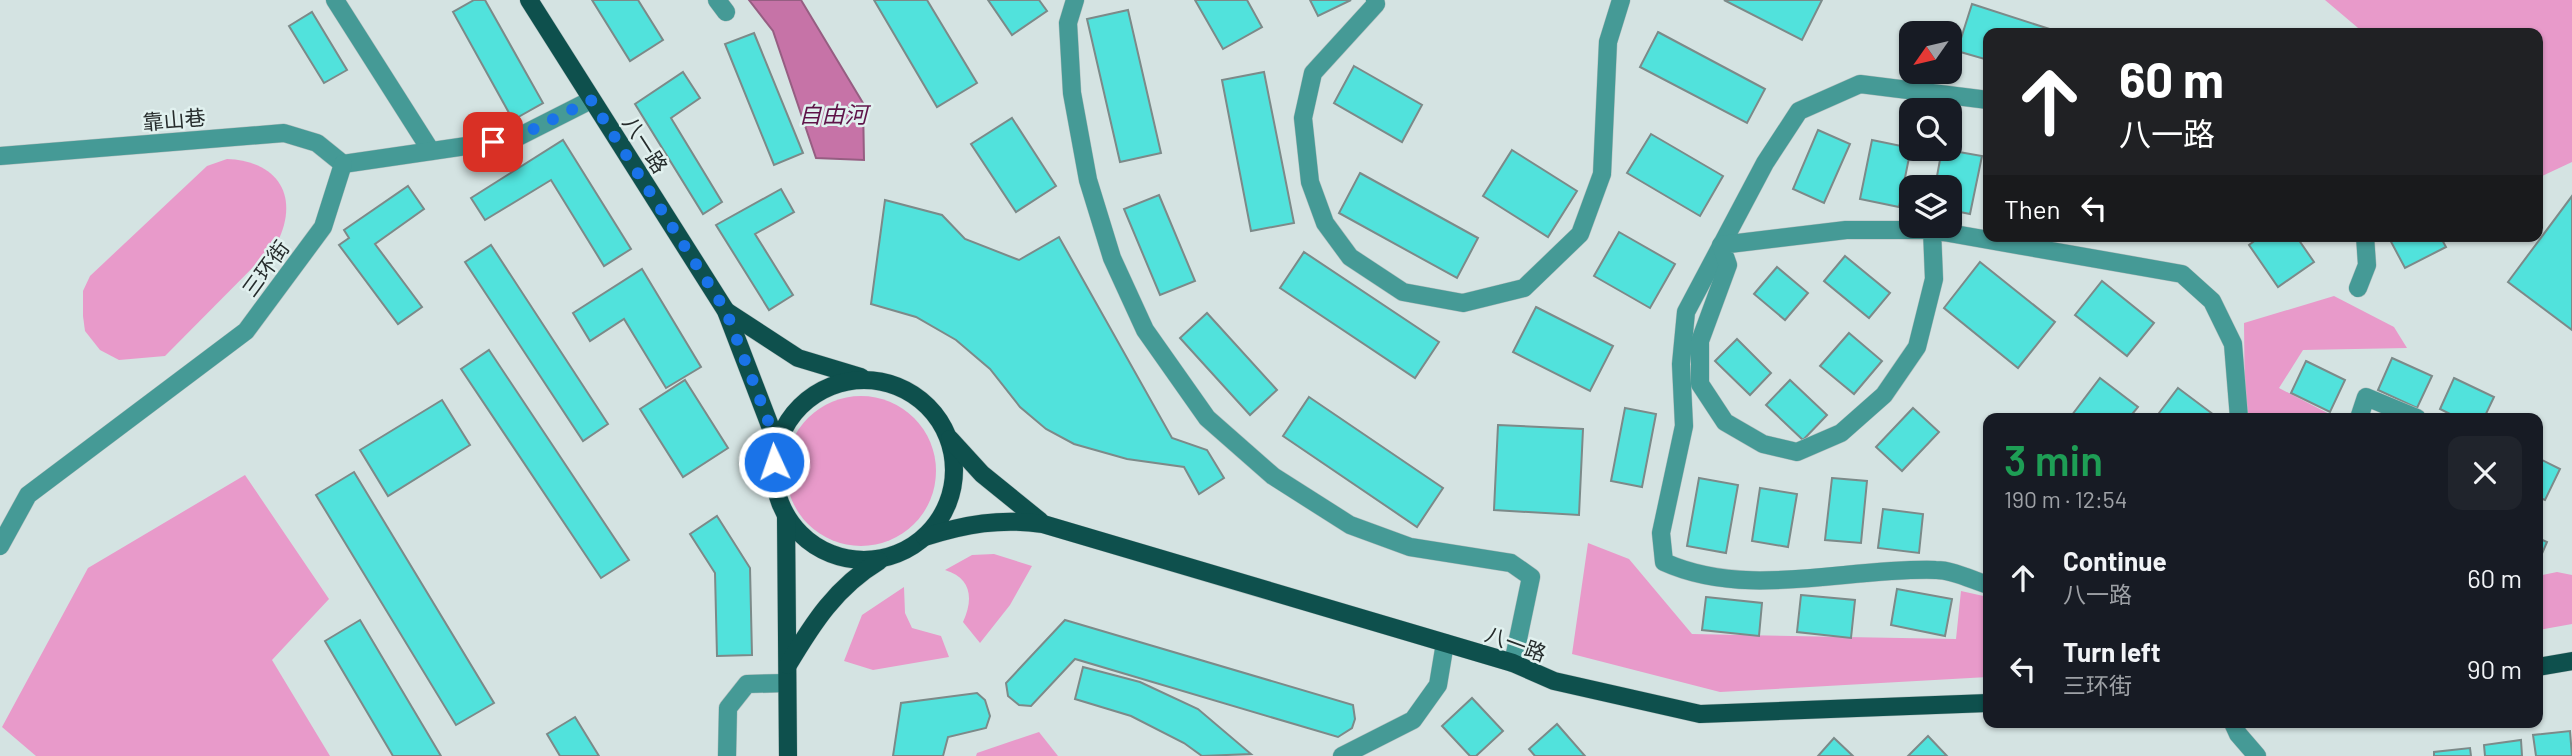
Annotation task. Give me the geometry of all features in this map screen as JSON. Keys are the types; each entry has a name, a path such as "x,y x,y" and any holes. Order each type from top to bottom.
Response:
{"main road":[{"name":"八一路","path":"529,0 726,311"},
{"path":"726,311 798,358 901,388 932,410 948,438 982,474 1043,524"},
{"path":"726,311 777,444"},
{"path":"871,380 845,382 810,397 789,419 777,444 774,462 777,495 786,516 813,545 850,560 882,559"},
{"path":"788,674 827,603 856,575 882,559 908,550 925,537 942,517 952,494 955,466 948,438"},
{"path":"786,516 788,756"},
{"path":"925,537 980,522 1011,519 1043,524"},
{"name":"八一路","path":"1043,524 1513,663 1554,681 1700,714 1983,703"},
{"path":"2543,666 2572,662"}],"street":[{"path":"335,0 431,151"},
{"path":"1075,0 1068,23 1072,93 1088,180 1112,258 1145,330 1207,418 1273,476 1350,525 1410,547 1511,563 1531,577 1513,663"},
{"path":"1375,0 1376,4 1313,72 1303,118 1310,182 1325,223 1350,257 1402,292 1463,303 1524,288 1580,234 1602,174 1608,42 1621,0"},
{"path":"1983,99 1860,84 1799,111 1765,163 1686,312 1681,364 1684,426 1661,534 1664,562 1692,575 1747,580 1939,569 1983,583"},
{"path":"343,164 514,139 591,100"},
{"name":"靠山巷","path":"0,156 284,133 317,143 343,164"},
{"name":"三环街","path":"0,546 28,495 246,331 323,227 343,164"},
{"path":"1721,245 1846,230 1899,230"},
{"path":"1962,235 1983,239"},
{"path":"1721,245 1728,265 1700,341 1700,384 1725,422 1763,444 1797,453 1841,433 1884,394 1917,347 1934,279 1932,238"},
{"path":"2000,242 2182,274 2212,302 2233,344 2239,413"},
{"path":"2358,288 2367,265 2365,242"},
{"path":"2361,413 2366,397 2405,413"},
{"path":"1342,756 1413,720 1437,684 1445,643"},
{"path":"727,756 728,708 747,684 788,674"},
{"path":"2235,728 2257,756"}],"shaded area":[{"path":"2325,0 2572,0 2572,162 2543,176 2543,28 2358,28"},
{"path":"227,159 260,166 272,174 280,185 285,197 286,211 284,226 277,243 165,356 119,360 100,350 85,331 83,291 90,276 207,166"},
{"path":"2334,296 2394,327 2407,348 2303,350 2279,388 2327,413 2245,413 2244,323"},
{"path":"861,396 890,402 914,418 930,442 936,471 930,500 914,524 890,540 861,546 832,540 808,524 792,500 786,471 792,442 808,418 832,402"},
{"path":"245,475 329,599 272,660 330,756 36,756 2,727 88,568"},
{"path":"1588,543 1629,559 1692,634 1956,639 1961,591 1983,596 1983,677 1720,692 1572,654"},
{"path":"994,554 1032,566 1010,605 980,643 963,622 968,605 968,590 960,578 945,570 972,555"},
{"path":"2557,572 2572,575 2572,624 2543,629 2543,575"},
{"path":"904,587 905,613 912,628 941,636 949,657 873,670 844,661 862,615"},
{"path":"1039,732 1058,756 976,756 977,753"}],"water":[{"name":"自由河","path":"749,0 801,0 863,103 864,160 816,158 773,31"}],"building":[{"path":"474,0 485,0 543,103 513,120 453,12"},
{"path":"592,0 638,0 663,40 630,61"},
{"path":"874,0 927,0 977,83 937,107"},
{"path":"988,0 1039,0 1047,11 1012,35"},
{"path":"1195,0 1247,0 1262,27 1223,49"},
{"path":"1310,0 1351,0 1318,16"},
{"path":"1724,0 1822,0 1802,40"},
{"path":"1972,4 2046,28 1983,28 1983,59 1962,52 1962,35"},
{"path":"1128,10 1161,153 1120,162 1087,19"},
{"path":"312,12 347,70 324,83 289,26"},
{"path":"1658,32 1765,89 1747,123 1640,67"},
{"path":"754,33 803,153 774,165 725,44"},
{"path":"1354,66 1422,105 1402,142 1334,103"},
{"path":"683,72 700,98 671,118 722,202 703,214 635,104"},
{"path":"1264,72 1294,223 1251,231 1222,80"},
{"path":"1012,118 1056,186 1016,212 971,144"},
{"path":"1818,130 1850,144 1824,203 1793,189"},
{"path":"1651,134 1723,176 1700,216 1627,173"},
{"path":"563,140 631,249 604,266 551,180 485,220 471,198"},
{"path":"1872,140 1899,146 1899,161 1908,161 1906,175 1899,175 1899,207 1860,199"},
{"path":"1512,150 1577,191 1548,237 1483,196"},
{"path":"1962,152 1982,156 1970,214 1962,212 1962,175 1937,175 1940,161 1962,161"},
{"path":"1360,173 1478,238 1457,278 1339,213"},
{"path":"408,186 424,209 375,244 422,307 398,324 339,245 349,238 344,230"},
{"path":"781,189 794,212 755,234 793,295 769,310 716,225"},
{"path":"1159,195 1195,281 1160,295 1124,209"},
{"path":"2572,196 2572,330 2508,282 2538,242 2543,242 2543,235"},
{"path":"885,200 942,215 965,239 1019,260 1059,237 1172,438 1207,450 1224,478 1199,494 1184,467 1127,459 1074,444 1046,429 1020,407 990,369 956,340 916,317 871,304"},
{"path":"1619,232 1675,264 1650,308 1594,276"},
{"path":"2253,242 2300,242 2314,262 2278,287 2249,245"},
{"path":"2391,242 2443,242 2446,247 2405,268"},
{"path":"491,245 608,424 583,441 465,262"},
{"path":"1304,252 1439,342 1415,378 1280,288"},
{"path":"1845,256 1890,293 1869,318 1824,281"},
{"path":"1980,262 2055,322 2018,368 1944,308"},
{"path":"1777,267 1808,293 1785,320 1754,294"},
{"path":"642,269 701,367 666,388 624,319 590,341 573,313"},
{"path":"2102,281 2154,323 2127,356 2075,315"},
{"path":"1536,307 1613,346 1590,391 1513,352"},
{"path":"1207,313 1277,390 1250,415 1180,338"},
{"path":"1849,333 1882,361 1854,394 1820,366"},
{"path":"1737,339 1771,373 1750,395 1715,361"},
{"path":"489,350 629,560 601,578 461,369"},
{"path":"2392,358 2432,376 2417,408 2378,390"},
{"path":"2306,361 2345,380 2330,412 2291,393"},
{"path":"2100,378 2138,407 2133,413 2074,413"},
{"path":"2454,378 2494,397 2486,413 2448,413 2440,409"},
{"path":"685,380 728,448 683,477 640,409"},
{"path":"1790,380 1827,415 1803,440 1766,405"},
{"path":"2178,388 2211,413 2159,413"},
{"path":"1309,397 1443,488 1417,527 1283,436"},
{"path":"442,400 470,445 388,496 360,450"},
{"path":"1625,408 1656,414 1642,487 1611,481"},
{"path":"1913,408 1939,432 1902,471 1876,447"},
{"path":"1498,425 1583,429 1579,515 1494,510"},
{"path":"2543,460 2560,469 2545,500 2543,499"},
{"path":"354,472 494,703 456,725 316,495"},
{"path":"1699,478 1738,485 1726,553 1687,546"},
{"path":"1832,478 1867,481 1861,543 1825,540"},
{"path":"1760,488 1797,494 1788,547 1752,541"},
{"path":"1883,509 1923,514 1919,553 1878,548"},
{"path":"717,516 750,568 752,655 717,656 715,573 690,534"},
{"path":"1897,589 1952,599 1945,636 1891,625"},
{"path":"1801,595 1855,600 1851,638 1797,632"},
{"path":"1706,597 1762,603 1759,636 1702,630"},
{"path":"360,620 441,756 393,756 325,641"},
{"path":"1065,620 1353,705 1355,719 1352,728 1338,737 1075,659 1031,706 1019,705 1008,696 1006,683"},
{"path":"1083,667 1140,682 1198,709 1251,754 1202,756 1184,743 1131,716 1075,699"},
{"path":"977,693 985,700 990,716 986,728 948,737 943,756 893,756 901,703"},
{"path":"1472,698 1503,731 1476,756 1470,756 1442,726"},
{"path":"575,717 599,756 560,756 547,734"},
{"path":"1557,724 1585,756 1535,756 1529,749"},
{"path":"2570,731 2572,756 2536,756 2533,735"},
{"path":"1928,736 1947,756 1908,756"},
{"path":"1834,738 1853,756 1818,756"},
{"path":"2521,740 2522,756 2485,756 2484,745"},
{"path":"2470,748 2471,756 2434,756 2434,752"}],"route":[{"path":"493,142 514,139 591,100 726,311 755,380 777,444 774,462"}]}
